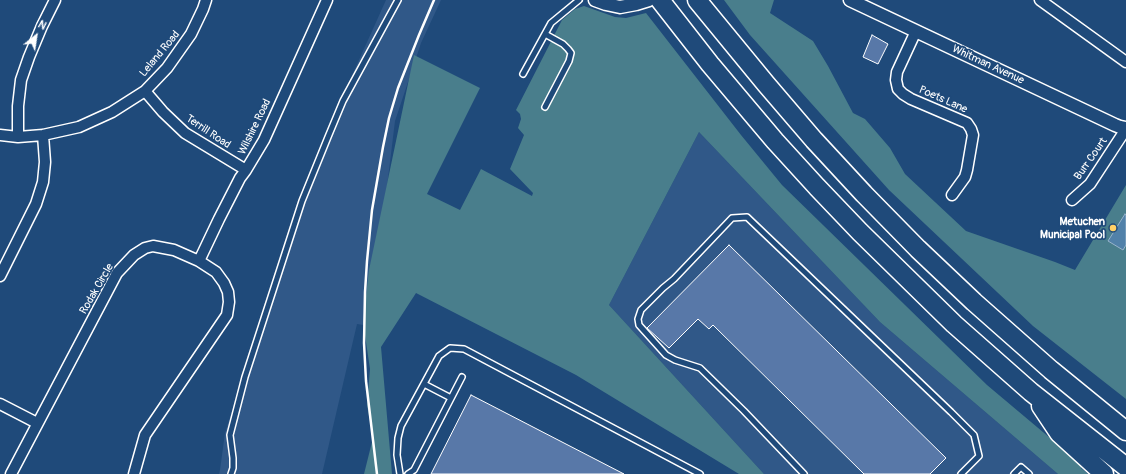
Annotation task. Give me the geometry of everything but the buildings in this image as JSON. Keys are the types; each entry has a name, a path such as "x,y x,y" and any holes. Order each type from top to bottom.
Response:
{"highway":[{"path":"660,0 710,64 775,141 860,232 954,324 1031,392 1126,467"},
{"path":"697,0 814,140 864,194 974,302 1051,370 1126,431"},
{"path":"1031,392 1059,433 1104,474"}],"street":[{"path":"18,137 18,106 21,80 42,26 55,0"},
{"name":"Leland Road","path":"0,135 18,137 43,136 79,127 112,112 145,91 167,68 191,34 206,0"},
{"name":"Wilshire Road","path":"199,261 240,178 264,140 327,0"},
{"path":"595,0 620,7 649,0"},
{"name":"Whitman Avenue","path":"850,0 1115,125 1126,128"},
{"path":"1040,0 1126,62"},
{"name":"Poets Lane","path":"916,31 897,72 896,80 898,89 911,99 967,123 973,135 965,177 952,195"},
{"name":"Terrill Road","path":"145,91 163,112 185,133 246,170"},
{"name":"Burr Court","path":"1072,200 1090,184 1126,128"},
{"path":"0,276 36,204 43,182 46,162 43,136"},
{"name":"Rodak Circle","path":"11,474 117,273 134,256 145,248 153,246 174,250 199,261 216,272 224,283 228,292 229,302 226,315 145,435 134,474"},
{"path":"0,404 37,423"}],"lane":[{"path":"231,474 233,468 233,458 230,435 246,377 302,201 343,101 398,0"},
{"path":"523,74 551,23 579,0"},
{"path":"545,34 563,44 571,53 569,61 545,107"},
{"path":"804,474 744,411 700,368 675,360 666,355 639,325 638,319 641,310 674,279 732,218 747,217 974,435 979,456 961,474"},
{"path":"400,474 397,455 398,438 401,426 439,356 450,348 464,349 700,474"},
{"path":"408,474 414,470 462,377"},
{"path":"424,384 451,398"},
{"path":"1014,474 1021,467 1030,474"}],"shaded area":[{"path":"386,0 441,0 421,43 395,121 370,326 357,324 322,474 219,474 225,433 301,195 336,111"},
{"path":"699,132 880,322 1058,474 764,474 609,305"},
{"path":"1125,214 1126,245 1123,250 1108,241"}],"green space":[{"path":"724,0 774,0 770,13 813,41 853,113 865,119 890,148 905,174 966,231 1075,270 1126,185 1126,399 1033,326 889,190 750,35"},
{"path":"584,6 615,17 626,18 646,13 782,185 987,385 1081,464 1081,468 1088,474 1058,474 880,322 699,132 609,305 764,474 739,474 576,375 416,293 381,347 392,474 364,474 373,438 367,405 370,369 363,322 369,270 414,55 480,88 427,194 460,210 481,169 532,196 533,193 510,169 524,135 518,128 521,119 520,114 516,110 562,20 575,9"}],"railway":[{"path":"377,474 366,381 364,343 365,292 372,210 389,118 398,88 434,0"}],"place":[{"name":"Metuchen Municipal Pool","path":"1113,228"}]}
